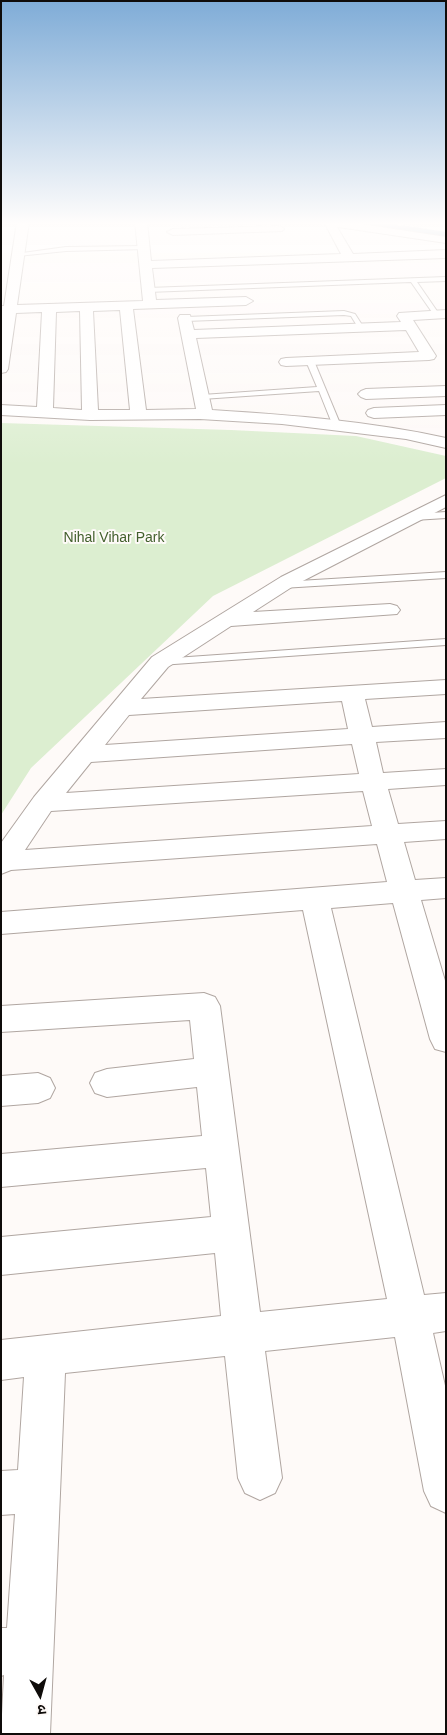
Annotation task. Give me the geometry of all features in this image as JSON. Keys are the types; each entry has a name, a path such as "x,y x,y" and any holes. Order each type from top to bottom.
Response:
{"street":[{"path":"1,369 5,310 205,303"},
{"path":"183,304 205,414"},
{"path":"126,306 139,415"},
{"path":"86,307 90,415"},
{"path":"45,413 49,308"},
{"path":"442,376 404,316 441,314 446,328"},
{"path":"189,334 409,326"},
{"path":"286,362 429,356"},
{"path":"352,359 382,432"},
{"path":"366,394 446,391"},
{"path":"1,410 90,415 205,414 282,419 406,434 446,443"},
{"path":"374,413 446,410"},
{"path":"406,434 446,430"},
{"path":"2,862 43,803 160,662 282,585 446,500"},
{"path":"226,620 390,610"},
{"path":"122,708 446,687"},
{"path":"352,693 373,782 446,1039"},
{"path":"84,754 361,734 446,730"},
{"path":"43,803 446,777"},
{"path":"2,862 446,830"},
{"path":"1,923 446,888"},
{"path":"315,898 428,1314 446,1491"},
{"path":"1,1019 204,1006 260,1478"},
{"path":"107,1083 212,1071"},
{"path":"1,1091 38,1088"},
{"path":"1,1170 221,1150"},
{"path":"1,1256 232,1234"},
{"path":"1,1360 428,1314"},
{"path":"25,1734 15,1650 20,1491 46,1355"}],"lane":[{"path":"432,303 441,314"},
{"path":"186,319 344,313 353,315 360,328"},
{"path":"310,361 336,426"},
{"path":"202,397 321,389"},
{"path":"414,517 446,515"},
{"path":"282,585 446,575"},
{"path":"160,662 446,642"}],"green space":[{"name":"Nihal Vihar Park","path":"1,423 356,436 446,456 446,478 213,596 31,768 1,815"}]}
